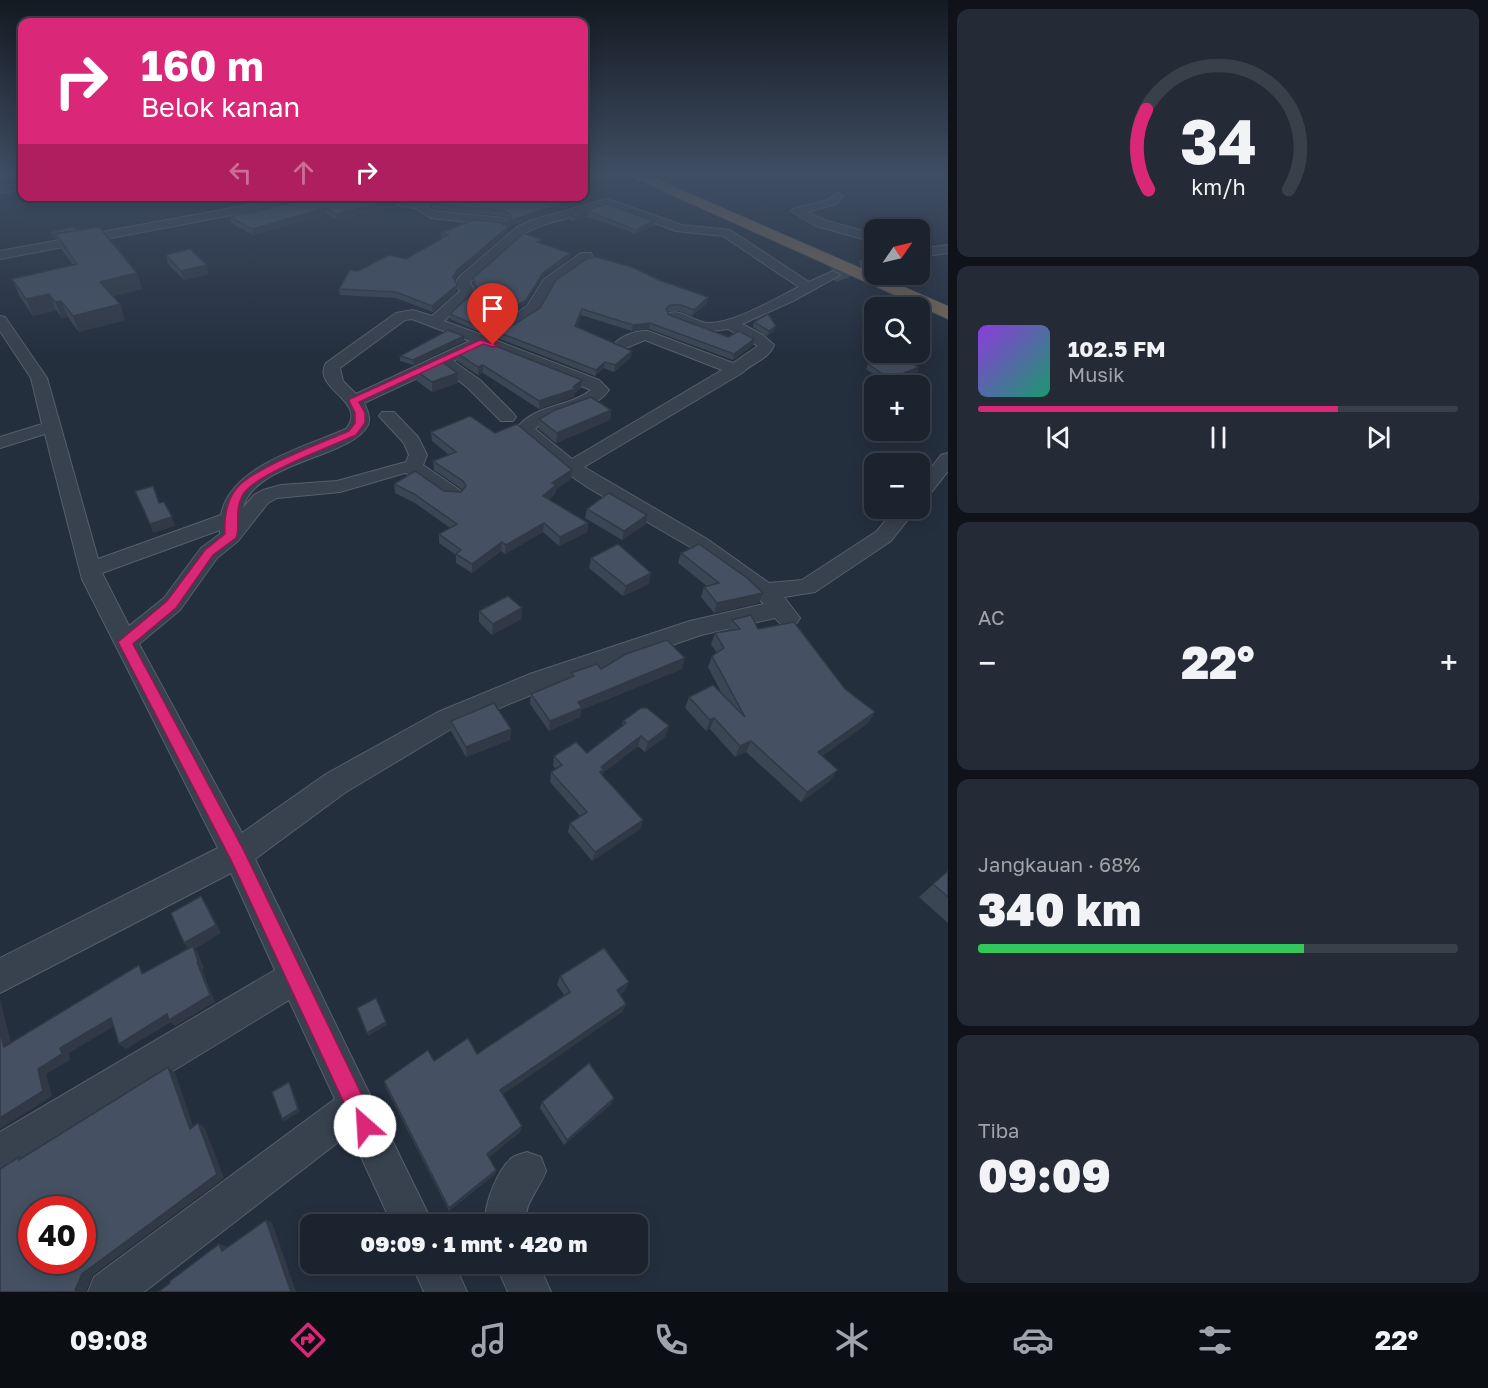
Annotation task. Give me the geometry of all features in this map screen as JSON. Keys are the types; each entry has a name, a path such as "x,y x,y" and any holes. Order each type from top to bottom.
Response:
{"highway":[{"path":"770,234 948,312"},
{"path":"792,234 864,266"},
{"path":"912,285 948,300"}],"street":[{"path":"0,255 111,234"},
{"path":"434,322 468,292 462,284 464,280 516,234"},
{"path":"729,234 808,287"},
{"path":"836,234 864,244"},
{"path":"930,252 948,249"},
{"path":"354,401 483,341 533,309 549,282 586,256"},
{"path":"674,316 705,328 728,323 794,297 808,287 833,275"},
{"path":"231,527 240,491 256,477 352,433 360,423 360,413 354,401 335,383 331,373 332,366 401,316 413,314 593,384 601,390 592,397 538,418 525,429 594,483 711,552 778,606"},
{"path":"0,320 39,378 93,579 237,854 408,1214"},
{"path":"571,467 735,370 766,348 766,345 758,338 728,323"},
{"path":"621,345 641,335 648,336 735,370"},
{"path":"442,360 474,384 507,417"},
{"path":"388,416 412,441 418,454 412,468"},
{"path":"0,443 53,426"},
{"path":"930,482 948,459"},
{"path":"125,642 172,604 231,527 261,499 270,494 281,491 323,489 364,480 395,469 412,468 454,495"},
{"path":"0,976 237,854 336,783 447,719 539,681 687,631 778,606 884,536 898,519"},
{"path":"91,569 231,527"},
{"path":"0,1154 295,977"},
{"path":"110,1292 356,1106"},
{"path":"504,1214 508,1198 527,1170"},
{"path":"438,1274 447,1292"},
{"path":"521,1274 530,1292"}],"building":[{"path":"56,234 105,234 137,273 100,282 120,304 73,316 61,301 55,302 49,294 26,299 12,279 77,264"},
{"path":"446,234 499,234 457,270 453,277 457,285 432,306 396,292 339,289 350,270 358,271 389,255 406,259 448,235"},
{"path":"523,234 542,240 537,242 570,253 543,273 526,300 482,328 450,314 477,289 473,278"},
{"path":"190,249 207,265 181,271 166,255"},
{"path":"596,257 632,267 659,280 708,297 694,310 681,305 670,305 666,309 669,315 728,337 739,331 754,339 734,354 650,323 633,325 582,309 575,326 632,351 615,365 605,362 596,370 500,333 540,308 556,280 588,258"},
{"path":"768,314 776,326 769,331 754,322"},
{"path":"448,330 464,336 413,360 400,356"},
{"path":"483,341 582,380 573,387 575,389 539,401 483,365 478,367 457,353"},
{"path":"440,360 457,373 432,382 416,371"},
{"path":"911,363 919,367 900,375 884,375 868,364"},
{"path":"591,397 611,410 557,433 539,419 555,410"},
{"path":"470,416 495,433 517,424 572,470 552,483 556,485 543,496 588,523 560,537 544,523 506,545 502,542 472,564 456,554 461,550 439,534 457,524 414,494 394,484 415,471 444,491 461,492 466,486 463,481 433,461 456,452 431,432"},
{"path":"153,486 159,503 164,502 172,517 150,524 135,491"},
{"path":"609,493 647,515 624,531 587,509"},
{"path":"618,544 651,573 626,586 591,558"},
{"path":"699,544 747,578 763,593 717,603 704,587 719,583 681,553"},
{"path":"508,596 522,608 493,624 479,611"},
{"path":"751,615 758,629 794,622 845,689 875,712 818,752 838,770 807,792 751,741 740,746 714,718 710,720 689,697 713,685 745,717 712,656 724,648 715,633 740,629 732,620"},
{"path":"667,640 685,658 578,702 582,708 550,721 531,694 574,676 571,673 597,664 601,669 626,654"},
{"path":"494,703 511,729 466,747 451,721"},
{"path":"641,708 647,708 669,726 648,742 641,736 601,767 604,770 600,772 643,820 595,852 570,823 587,812 551,772 562,765 554,756 576,742 587,753 626,723 623,721"},
{"path":"948,871 948,897 933,884"},
{"path":"201,896 216,925 184,943 171,913"},
{"path":"193,946 210,995 169,1020 167,1014 119,1044 111,1018 60,1048 62,1054 38,1069 43,1091 0,1118 0,1031 4,1047 139,965 142,974"},
{"path":"604,948 629,982 617,990 626,1004 500,1090 522,1126 487,1154 496,1170 449,1208 384,1081 428,1050 434,1061 468,1038 477,1054 570,992 560,976"},
{"path":"376,998 386,1022 367,1033 357,1008"},
{"path":"589,1063 614,1098 567,1140 542,1102"},
{"path":"168,1067 190,1129 198,1123 217,1174 96,1264 96,1196 18,1196 18,1274 82,1274 75,1290 78,1292 0,1292 0,1169 19,1157 19,1160"},
{"path":"289,1082 298,1109 282,1119 272,1092"},
{"path":"266,1220 291,1292 158,1292 219,1244 222,1251"}],"tunnel":[{"path":"843,272 864,265"},
{"path":"833,275 848,270"}],"route":[{"path":"365,1126 237,854 125,642 172,604 209,553 231,536 230,519 234,505 240,491 256,477 352,433 360,423 360,413 354,401 483,341 493,345"}]}
